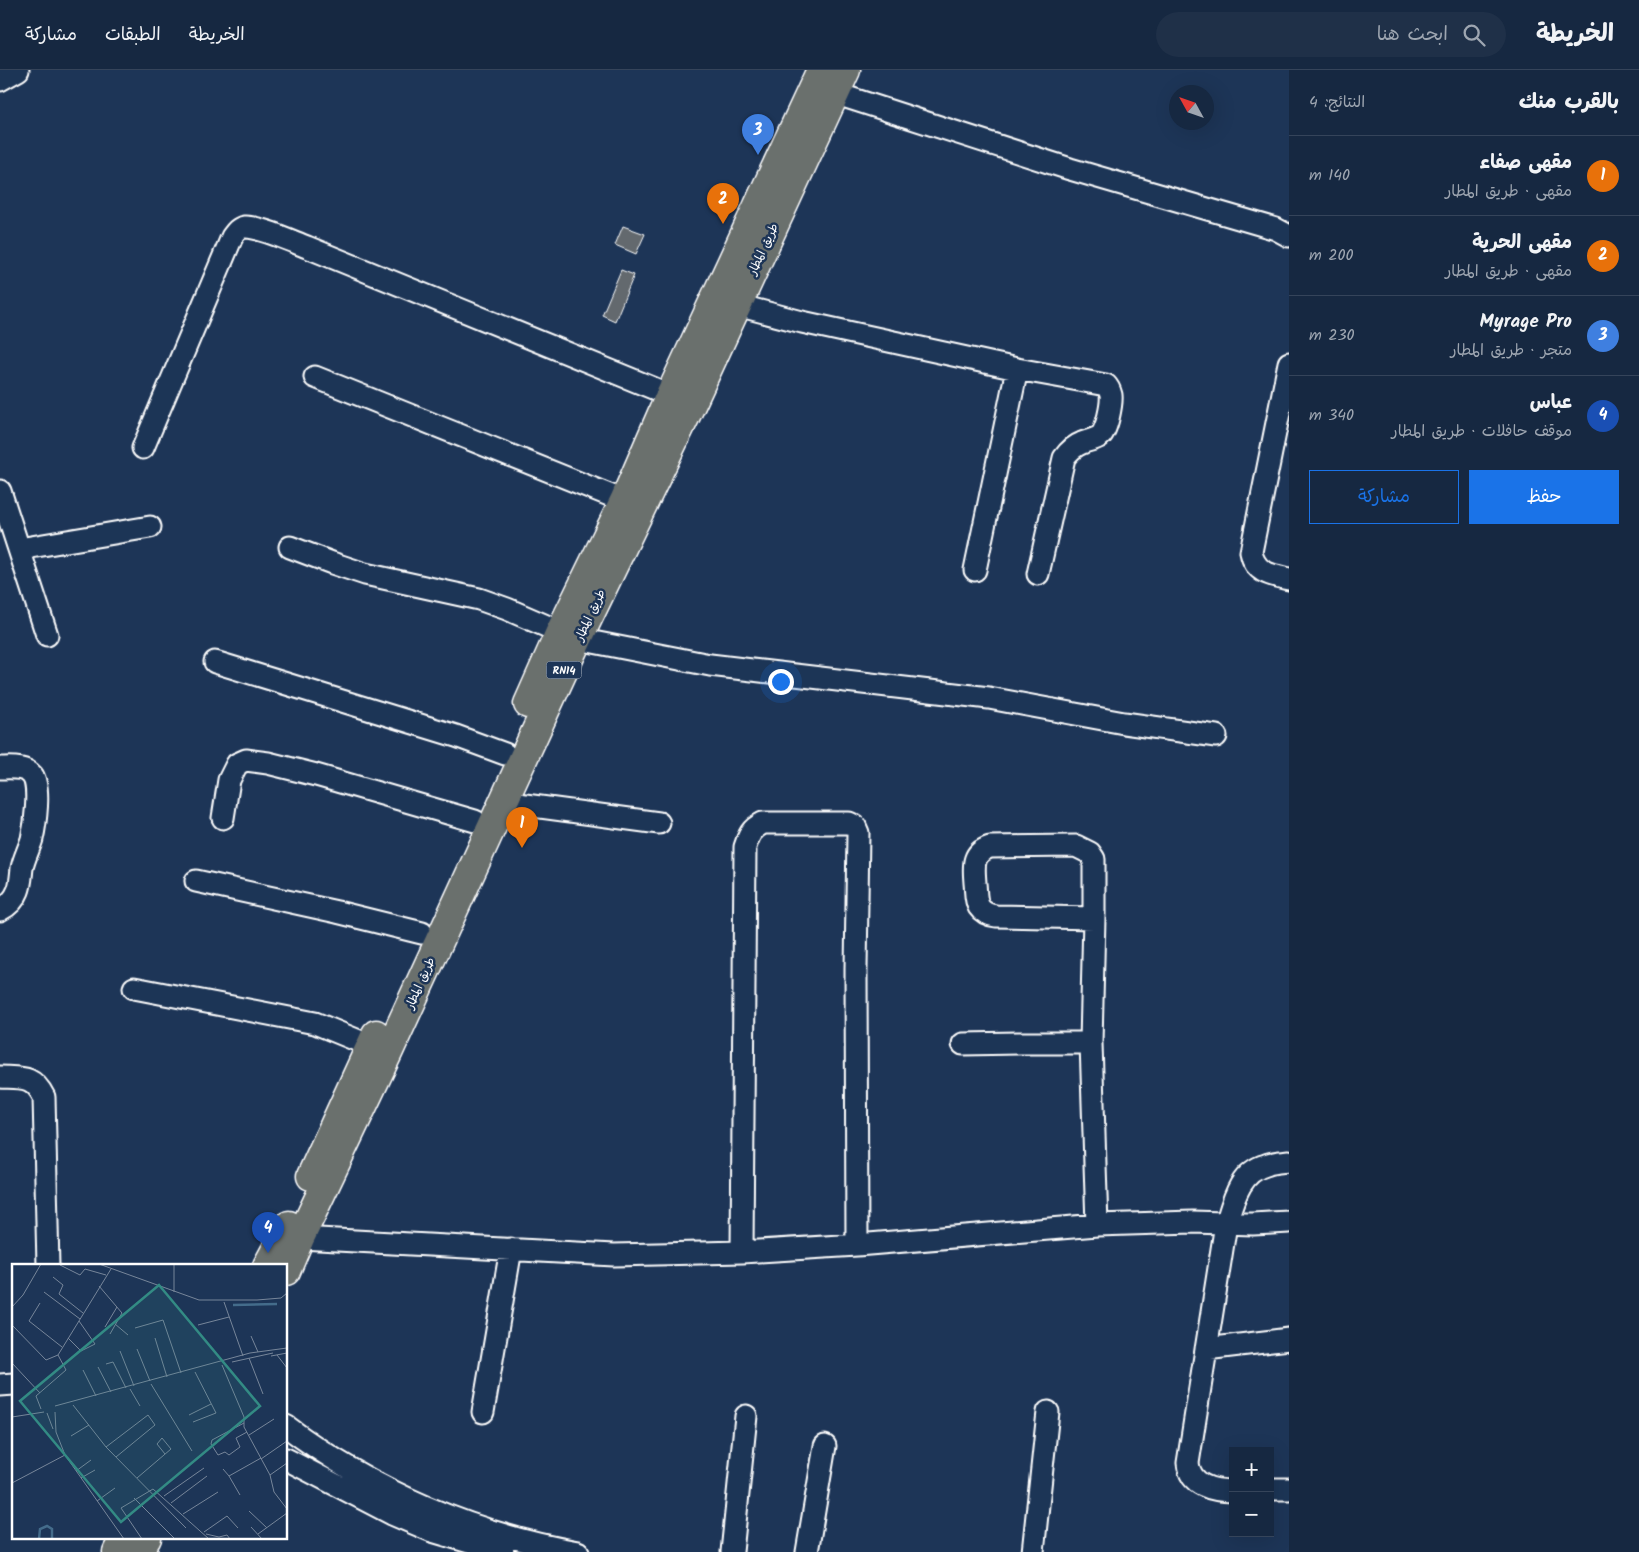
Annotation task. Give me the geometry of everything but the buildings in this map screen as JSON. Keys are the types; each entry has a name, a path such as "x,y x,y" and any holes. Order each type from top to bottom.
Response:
{"main road":[{"name":"طريق المطار","path":"268,1264 294,1216 329,1135 505,754 569,636 737,305 834,78"},
{"name":"طريق المطار","path":"288,1266 503,802 624,501 670,395 834,78"},
{"path":"124,1549 143,1540"}],"street":[{"path":"0,80 18,70"},
{"path":"834,78 1070,169 1276,229 1289,236"},
{"path":"143,448 228,245 236,231 242,227 256,228 307,247 670,395"},
{"path":"737,305 802,322 1017,369 1106,385 1112,397 1104,432 1099,437 1080,443 1070,449 1064,458 1038,574"},
{"path":"1289,363 1251,552 1253,563 1260,569 1273,576 1289,579"},
{"path":"975,570 1017,369"},
{"path":"315,377 624,501"},
{"path":"0,491 47,635"},
{"path":"19,549 150,527"},
{"path":"290,547 365,574 479,599 569,636 710,665 989,698 1124,723 1216,736"},
{"path":"215,662 456,736 505,754"},
{"path":"223,818 229,780 238,764 246,760 268,763 316,775 475,821"},
{"path":"0,768 26,770 32,774 36,781 37,790 32,836 23,865 19,890 12,901 0,910"},
{"path":"503,802 659,823"},
{"path":"742,1252 745,847 749,834 755,827 763,823 849,823 855,826 858,833 856,969 857,1245"},
{"path":"1094,918 996,916 983,912 976,899 974,863 982,850 990,848 1076,846 1090,853 1095,865 1094,918 1091,1043 1097,1226"},
{"path":"196,881 422,933"},
{"path":"134,988 315,1023 371,1046"},
{"path":"963,1044 1091,1043"},
{"path":"0,1077 23,1078 34,1081 44,1097 48,1264"},
{"path":"1229,1491 1204,1486 1195,1480 1188,1468 1226,1224 1235,1193 1248,1175 1264,1165 1289,1161"},
{"path":"300,1238 614,1255 742,1252 1097,1226 1193,1222 1226,1224 1289,1222"},
{"path":"483,1412 511,1249"},
{"path":"1206,1349 1289,1339"},
{"path":"1033,1552 1048,1412"},
{"path":"732,1552 746,1416"},
{"path":"288,1427 316,1448 349,1468 423,1506 505,1534 574,1552"},
{"path":"807,1552 825,1446"},
{"path":"288,1460 392,1514 432,1531 503,1552"},
{"path":"1274,1489 1289,1489"}],"place":[{"name":"Myrage Pro","path":"758,155"},
{"name":"مقهى الحرية","path":"723,224"},
{"name":"مقهى صفاء","path":"522,848"},
{"name":"عباس","path":"268,1253"}]}
